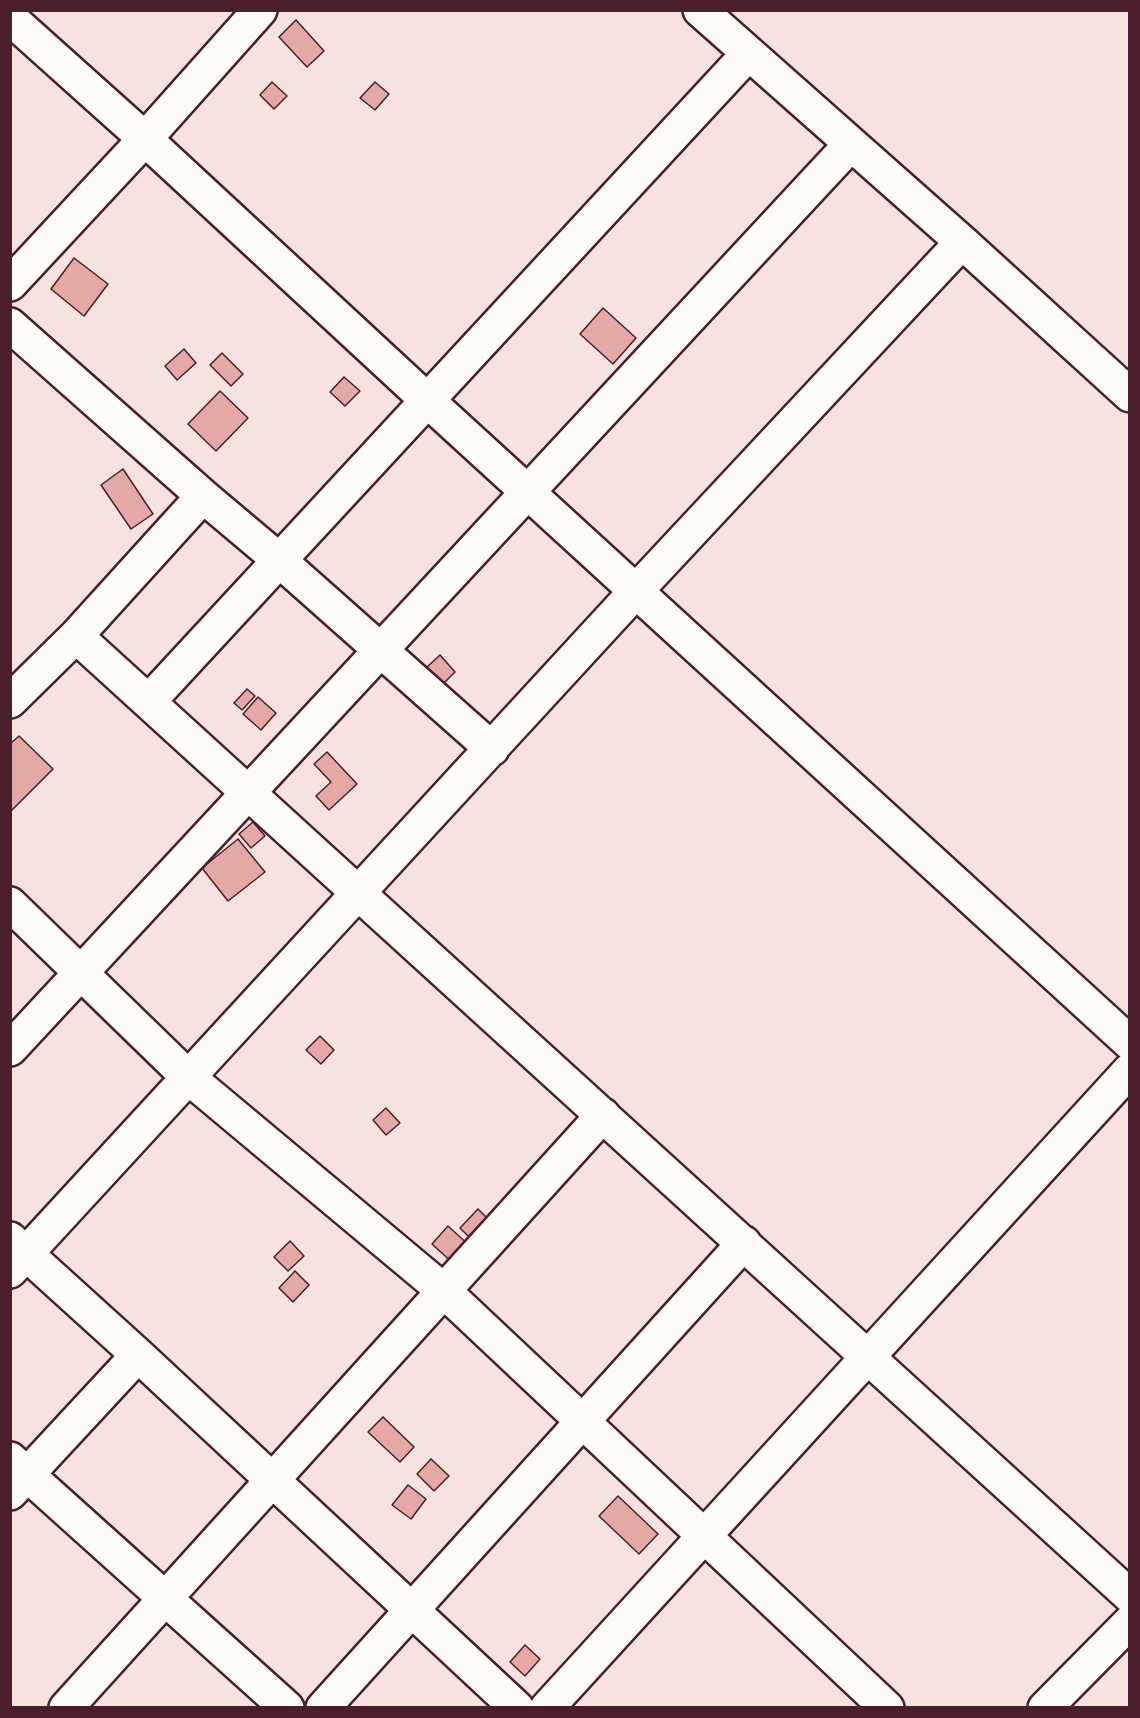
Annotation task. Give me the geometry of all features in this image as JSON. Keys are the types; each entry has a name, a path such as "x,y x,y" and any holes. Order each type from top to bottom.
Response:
{"street":[{"path":"11,282 145,139 260,10"},
{"path":"700,10 962,242 1130,395"},
{"path":"10,18 145,139 1130,1043"},
{"path":"149,701 748,54"},
{"path":"10,1049 851,144"},
{"path":"517,1707 138,1355 16,1254 188,1077 636,591 962,242"},
{"path":"10,325 492,749"},
{"path":"10,701 76,636 203,496"},
{"path":"76,636 1130,1596"},
{"path":"10,904 188,1077 444,1292 887,1707"},
{"path":"547,1707 1130,1070"},
{"path":"66,1707 603,1115"},
{"path":"323,1707 744,1243"},
{"path":"138,1355 16,1476 165,1598 287,1707"},
{"path":"1045,1707 1130,1622"}],"building":[{"path":"296,20 324,51 307,67 279,37"},
{"path":"272,82 287,96 274,109 260,95"},
{"path":"375,82 389,94 375,110 360,98"},
{"path":"74,258 108,284 84,316 51,289"},
{"path":"603,308 636,338 613,364 580,334"},
{"path":"184,349 196,363 177,380 165,366"},
{"path":"222,353 243,374 231,386 210,365"},
{"path":"344,377 360,391 345,406 330,392"},
{"path":"220,391 248,418 216,451 188,424"},
{"path":"123,469 153,514 131,529 101,485"},
{"path":"440,655 455,672 442,685 426,668"},
{"path":"247,689 255,696 242,710 234,703"},
{"path":"258,697 276,713 261,730 243,714"},
{"path":"19,736 53,769 10,812 10,744"},
{"path":"327,752 357,784 329,810 316,796 331,782 314,764"},
{"path":"253,822 265,836 251,848 239,834"},
{"path":"238,839 265,872 228,901 202,868"},
{"path":"320,1036 334,1050 321,1064 306,1050"},
{"path":"386,1108 400,1123 386,1135 373,1120"},
{"path":"478,1209 494,1225 476,1244 460,1228"},
{"path":"448,1226 472,1248 456,1266 432,1244"},
{"path":"290,1241 304,1256 288,1271 274,1257"},
{"path":"295,1271 309,1285 293,1302 279,1288"},
{"path":"383,1417 414,1447 400,1462 368,1432"},
{"path":"431,1459 449,1476 434,1491 417,1474"},
{"path":"408,1485 426,1499 411,1519 392,1505"},
{"path":"618,1496 658,1534 639,1554 599,1516"},
{"path":"525,1645 540,1659 525,1676 510,1662"}]}
